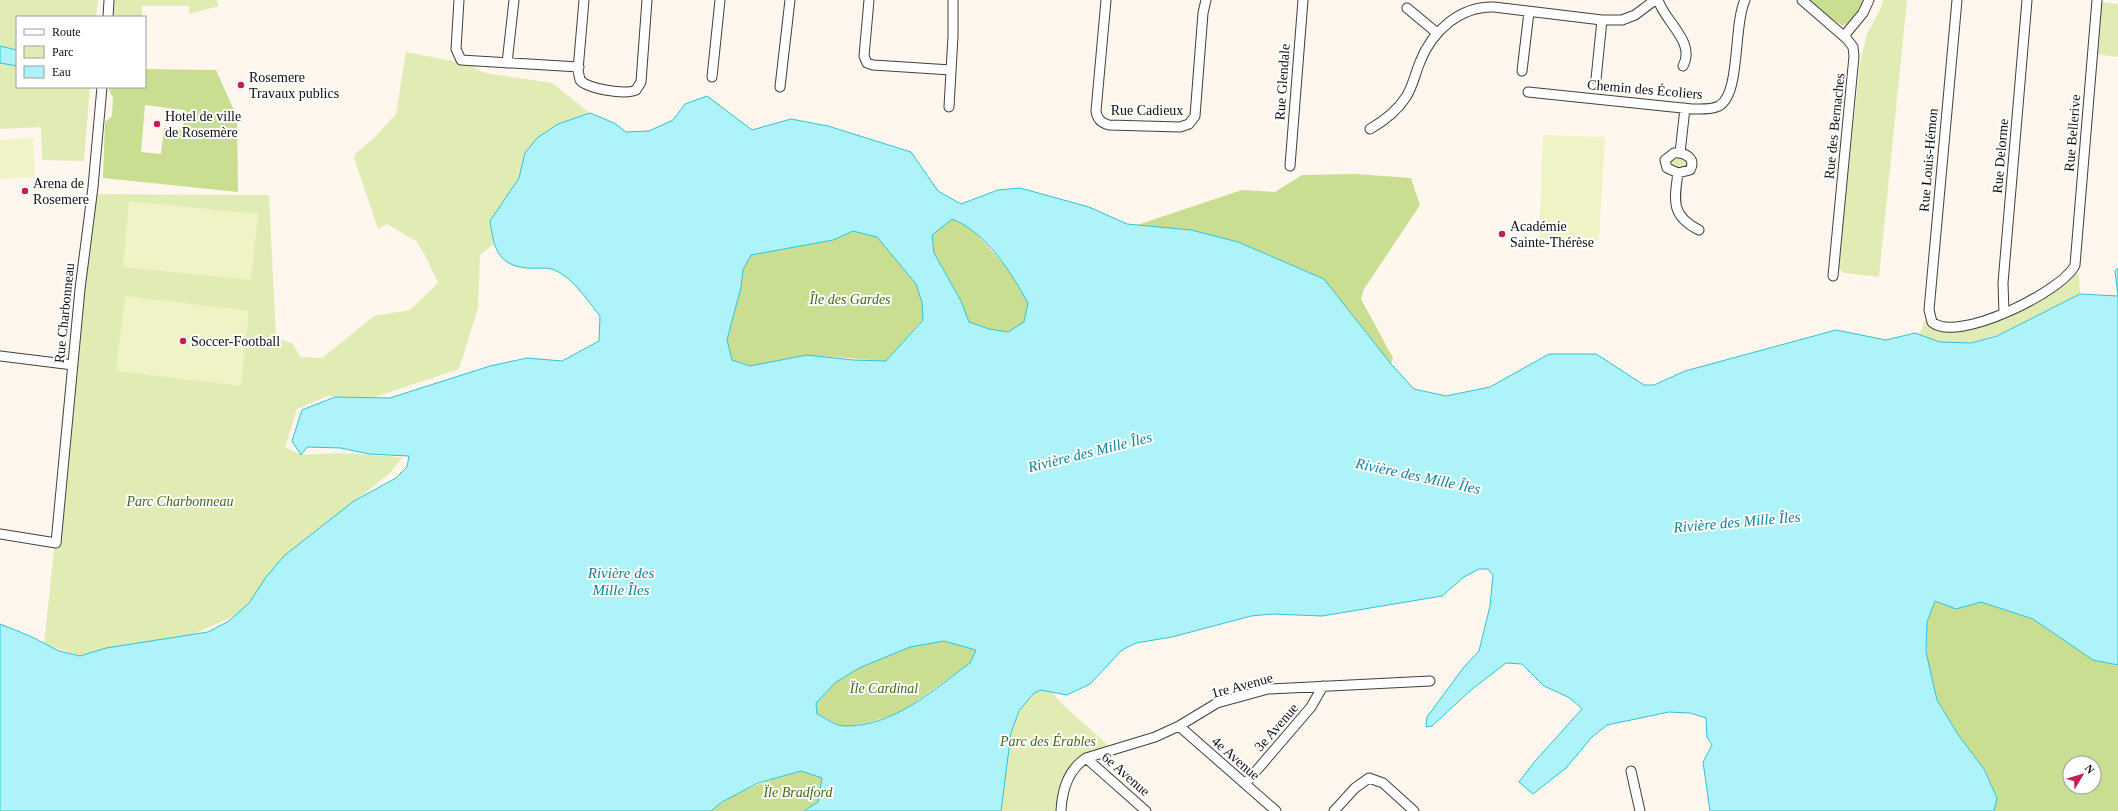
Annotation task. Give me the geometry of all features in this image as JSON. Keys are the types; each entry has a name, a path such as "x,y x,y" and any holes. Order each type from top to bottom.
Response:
{"street":[{"path":"108,16 109,0"},
{"path":"459,0 456,49 460,59 579,67"},
{"path":"507,63 514,0"},
{"path":"584,0 579,67 580,80 590,87 630,92 638,88 641,80 648,0"},
{"path":"712,77 720,0"},
{"path":"780,87 790,0"},
{"path":"870,0 864,56 868,63 873,65 951,70"},
{"path":"949,107 953,36 953,0"},
{"name":"Rue Cadieux","path":"1106,0 1096,111 1098,117 1102,123 1109,125 1180,127 1189,124 1194,116 1202,13 1206,0"},
{"name":"Rue Glendale","path":"1290,166 1303,0"},
{"path":"1370,129 1387,118 1404,101 1412,86 1425,51 1437,33 1448,23 1467,12 1495,4 1529,12 1602,20 1622,20 1629,18 1656,0 1686,48 1687,58 1683,66"},
{"name":"Chemin des Écoliers","path":"1528,92 1685,108 1714,108 1721,105 1728,97 1732,82 1739,16 1745,0"},
{"name":"Rue des Bernaches","path":"1802,0 1844,36 1851,44 1854,59 1833,276"},
{"path":"1844,36 1863,13 1869,0"},
{"name":"Rue Louis-Hémon","path":"1957,0 1929,315 1932,322 1941,327 1958,327 1986,321 2004,314"},
{"name":"Rue Delorme","path":"2004,314 2003,283 2027,0"},
{"name":"Rue Bellerive","path":"2004,314 2053,285 2074,268 2076,259 2097,0"},
{"path":"1407,8 1437,33"},
{"path":"1522,71 1529,12"},
{"path":"1596,78 1602,20"},
{"name":"Rue Charbonneau","path":"0,534 56,543 80,281 93,187 102,88"},
{"path":"1680,153 1685,108"},
{"path":"1680,153 1690,158 1692,164 1688,172 1678,174 1667,168 1665,162 1669,155 1680,153"},
{"path":"1678,174 1675,198 1676,210 1689,224 1699,230"},
{"path":"0,366 1,356 73,365"},
{"name":"1re Avenue","path":"1061,811 1068,776 1076,764 1086,758 1155,737 1179,726 1216,703 1268,689 1430,681"},
{"name":"3e Avenue","path":"1245,784 1311,707 1323,686"},
{"name":"4e Avenue","path":"1179,726 1276,811"},
{"name":"6e Avenue","path":"1086,758 1146,811"},
{"path":"1631,771 1640,811"},
{"path":"1334,811 1355,788 1369,778 1383,783 1414,811"}],"green space":[{"path":"0,0 98,0 96,16 16,16 16,88 90,88 84,161 42,160 41,127 0,129"},
{"path":"114,0 217,0 219,6 189,14 189,6 142,6 142,16 113,16"},
{"path":"1808,0 1866,0 1860,12 1850,22 1842,25 1831,19"},
{"path":"1883,0 1907,0 1879,277 1844,273 1838,268 1860,63 1867,34 1881,8"},
{"path":"2100,2 2118,4 2118,57 2096,54"},
{"name":"Parc Charbonneau","path":"406,52 473,65 476,69 485,73 552,83 590,113 614,123 626,132 649,131 673,121 685,104 707,96 752,130 791,119 599,341 600,316 572,283 558,272 551,269 522,268 511,265 504,260 494,244 480,255 478,308 459,369 372,398 328,396 297,409 285,447 301,455 338,453 403,457 391,472 302,543 239,614 193,634 80,656 44,644 92,194 269,195 276,337 293,344 300,357 322,358 374,316 410,310 438,283 425,255 416,241 387,224 378,229 354,158 356,153 374,138 396,114"},
{"path":"146,69 216,70 237,117 238,192 103,178 105,122 112,116 113,98 108,88 146,88","holes":["145,105 184,110 183,130 164,128 161,154 141,152"]},
{"path":"1543,135 1605,137 1599,240 1539,240"},
{"path":"33,138 35,177 0,179 0,140"},
{"path":"1673,157 1685,159 1688,163 1687,167 1671,167 1668,161"},
{"path":"1355,174 1411,178 1420,205 1364,289 1361,299 1393,358 1391,364 1324,279 1238,242 1191,230 1137,225 1242,190 1275,192 1302,175"},
{"path":"129,201 258,214 251,280 123,267"},
{"path":"952,219 971,228 1010,271 1028,303 1024,322 1008,333 968,322 961,301 934,253 932,235"},
{"name":"Île des Gardes","path":"853,231 877,237 916,284 922,303 923,319 886,361 807,355 750,366 732,360 727,341 741,287 742,270 751,255 833,240"},
{"path":"2075,273 2079,275 2080,294 2002,333 1982,340 1961,343 1940,342 1919,335 1926,318 1933,327 1941,331 1970,328"},
{"name":"Soccer-Football","path":"125,296 249,311 241,386 116,371"},
{"path":"1935,601 1956,609 1981,602 2033,619 2093,660 2118,665 2118,811 1994,811 1997,798 1984,769 1959,736 1937,700 1927,657 1927,622"},
{"name":"Ïle Cardinal","path":"945,641 976,650 970,663 900,713 867,723 843,727 817,714 816,703 836,682 859,668 910,647"},
{"name":"Parc des Érables","path":"1041,690 1052,692 1059,701 1113,750 1076,764 1061,811 1001,811 1006,762 1014,725 1021,709 1029,697"},
{"name":"Ïle Bradford","path":"802,771 822,777 818,802 804,811 711,811 721,803 754,786"}],"water":[{"path":"0,46 16,50 16,66 0,63"},
{"name":"Rivière des Mille Îles","path":"707,96 752,130 791,119 828,126 911,152 938,191 961,204 998,190 1020,188 1089,207 1127,224 1191,230 1238,242 1324,279 1391,364 1414,389 1446,396 1490,387 1549,354 1596,354 1644,385 1654,385 1685,371 1836,330 1886,340 1915,333 1940,342 1971,343 1997,336 2080,294 2118,296 2118,665 2093,660 2033,619 1981,602 1956,609 1935,601 1927,622 1926,652 1937,700 1959,736 1984,769 1997,798 1994,811 1710,811 1703,762 1712,745 1707,737 1706,718 1690,713 1669,712 1607,725 1592,737 1566,768 1533,794 1519,782 1536,760 1582,709 1570,698 1544,686 1522,664 1506,663 1471,690 1432,726 1426,727 1427,717 1464,667 1479,651 1490,606 1493,575 1488,569 1479,569 1464,577 1442,596 1322,616 1272,614 1251,616 1172,637 1136,643 1122,650 1090,684 1067,695 1041,690 1034,693 1019,711 1011,733 1001,811 804,811 818,802 822,778 801,771 758,783 722,802 711,811 0,811 0,624 30,636 59,651 80,656 106,648 208,632 229,621 249,603 266,577 285,555 354,501 396,478 407,467 409,456 369,454 341,448 307,447 301,455 292,441 302,410 335,397 390,398 490,366 527,358 562,361 599,341 600,316 579,289 566,277 552,269 527,268 509,263 498,253 493,238 490,221 519,178 525,153 537,138 558,124 590,113 614,123 626,132 649,131 673,120 685,104","holes":["952,219 965,225 987,243 1005,266 1028,303 1024,322 1008,332 989,329 969,322 961,301 934,253 932,235","853,231 877,237 916,284 922,303 923,320 886,361 853,360 807,355 750,366 732,360 727,340 741,287 743,270 751,255 833,240","944,641 976,650 970,663 927,695 896,714 862,725 844,726 834,723 817,714 816,703 836,682 859,668 910,647"]},
{"path":"2118,268 2118,296 2115,271"}],"place":[{"name":"Rosemere Travaux publics","path":"241,85"},
{"name":"Hotel de ville de Rosemère","path":"157,124"},
{"name":"Arena de Rosemere","path":"25,191"},
{"name":"Académie Sainte-Thérèse","path":"1502,234"},
{"name":"Soccer-Football","path":"183,341"}]}
